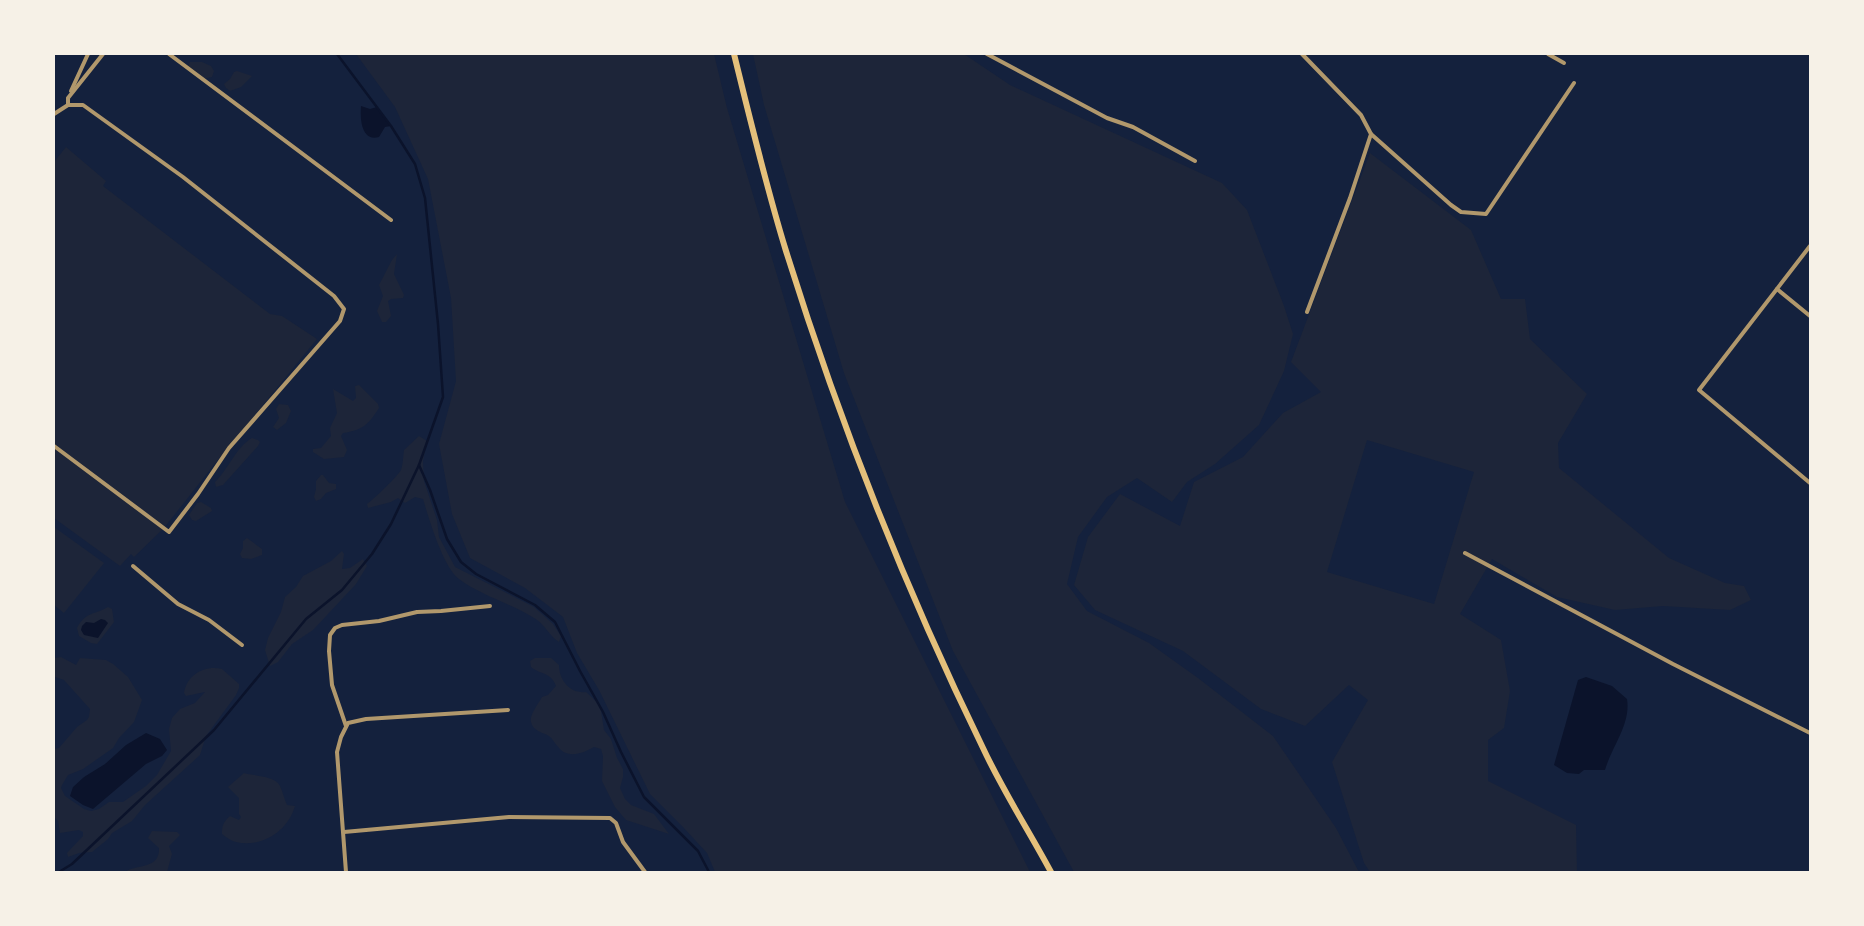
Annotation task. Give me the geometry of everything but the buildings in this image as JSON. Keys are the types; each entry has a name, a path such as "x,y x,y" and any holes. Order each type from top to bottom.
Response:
{"main road":[{"path":"734,54 786,250 843,418 878,511 925,624 984,751 1051,872"}],"street":[{"path":"68,105 68,98 88,54"},
{"path":"68,98 103,54"},
{"path":"169,54 391,220"},
{"path":"987,54 1107,118 1132,127 1195,161"},
{"path":"1302,54 1361,115 1371,134 1461,212 1486,214 1574,83"},
{"path":"1548,54 1564,63"},
{"path":"54,114 68,105 83,105 183,178 334,296 344,310 340,321 229,448 198,494 169,532 54,446"},
{"path":"1307,312 1350,198 1371,134"},
{"path":"1810,246 1699,390 1810,483"},
{"path":"1777,290 1810,316"},
{"path":"1465,553 1673,664 1810,733"},
{"path":"133,566 178,604 209,620 242,645"},
{"path":"346,726 332,685 329,651 330,635 335,628 342,625 379,621 417,612 490,606"},
{"path":"346,872 337,752 340,737 350,722 366,719 508,710"},
{"path":"344,832 510,817 610,818 616,823 623,842 645,872"}],"shaded area":[{"path":"356,54 714,54 727,108 845,502 1030,872 715,872 707,853 650,794 599,690 577,653 563,617 525,588 470,558 452,514 439,444 456,381 451,298 428,179 395,107"},
{"path":"753,54 964,54 1010,85 1222,183 1247,210 1293,334 1284,371 1259,425 1215,464 1187,482 1172,502 1137,478 1107,497 1078,537 1067,584 1087,611 1149,643 1273,736 1336,828 1359,872 1074,872 953,651 844,373 764,105"},
{"path":"190,62 202,62 211,66 214,71 212,77 202,79 188,67"},
{"path":"237,71 252,76 241,87 230,91 224,84"},
{"path":"361,106 370,109 377,107 391,126 385,127 379,137 373,138 368,136 363,128"},
{"path":"66,147 106,181 103,186 270,314 282,316 317,339 164,528 134,557 131,554 120,566 54,518 54,162"},
{"path":"1370,153 1471,230 1501,299 1525,299 1530,339 1587,394 1558,443 1559,468 1669,558 1725,583 1744,586 1751,600 1730,610 1663,606 1615,610 1557,597 1492,559 1460,614 1501,640 1510,691 1504,728 1488,740 1488,781 1576,825 1577,872 1370,872 1364,863 1332,762 1368,700 1349,685 1305,726 1261,709 1183,651 1095,610 1074,585 1088,537 1120,494 1180,526 1194,482 1243,457 1283,413 1321,392 1291,362","holes":["1367,440 1474,472 1434,604 1327,572"]},
{"path":"397,254 394,274 404,295 403,298 388,301 391,316 386,322 382,322 377,311 383,296 379,285"},
{"path":"359,385 378,404 379,408 372,419 364,426 343,433 341,436 347,450 344,457 324,459 313,452 313,449 321,448 331,436 330,428 337,413 333,389 353,401 356,398 355,386"},
{"path":"279,404 288,405 291,411 286,423 277,430 273,427 279,418 276,409"},
{"path":"419,436 427,441 423,461 424,481 437,520 439,537 455,567 534,607 553,624 561,636 559,642 534,618 468,585 453,573 437,542 423,499 415,497 405,503 398,498 391,502 368,508 367,504 401,470 404,450"},
{"path":"252,438 260,442 258,446 223,485 216,487 215,482 241,447"},
{"path":"321,475 329,483 336,484 336,489 326,493 321,499 316,501 314,497 316,481"},
{"path":"201,502 211,508 212,511 196,521 192,520 189,515 197,503"},
{"path":"54,527 104,563 64,613 54,605"},
{"path":"247,538 262,549 262,555 251,559 242,558 240,554 243,548 243,541"},
{"path":"342,551 344,554 342,569 350,568 363,559 367,566 356,584 313,630 292,644 278,662 270,666 265,650 268,638 281,612 285,597 296,587 303,576 331,561"},
{"path":"108,607 112,609 114,622 97,644 91,643 79,636 77,628 87,616"},
{"path":"101,619 108,623 98,638 84,635 81,630 86,622 94,623"},
{"path":"61,657 76,665 80,658 106,660 128,677 142,700 134,722 119,738 113,748 83,769 68,775 62,785 61,788 65,796 84,809 91,811 99,809 109,802 123,802 146,786 157,775 171,751 169,729 172,718 180,709 195,703 205,692 186,696 184,693 186,687 193,676 203,670 222,669 239,684 236,695 206,736 200,755 145,805 132,821 112,833 108,839 92,852 79,853 68,857 67,853 83,836 83,832 79,830 60,833 58,821 54,817 54,749 59,748 77,727 87,720 90,709 64,680 55,677 54,679 54,658"},
{"path":"535,658 551,658 559,665 561,676 566,685 575,691 586,692 598,703 604,730 611,739 623,769 620,788 625,799 631,805 654,814 669,834 626,820 615,807 602,781 603,756 601,749 594,747 581,753 567,753 559,748 549,736 538,731 532,725 531,716 542,697 548,695 556,686 549,676 531,667 530,661"},
{"path":"1586,677 1612,686 1627,699 1626,717 1605,770 1584,770 1579,774 1567,773 1554,765 1578,680"},
{"path":"146,733 160,739 167,750 162,756 146,764 93,809 70,796 73,787 84,777 105,764 126,745"},
{"path":"244,773 274,780 280,786 287,805 295,806 292,815 273,836 264,840 246,843 230,840 222,834 223,824 230,816 239,820 241,817 239,814 239,798 228,787"},
{"path":"152,831 177,832 180,835 169,846 172,854 167,872 125,872 156,860 159,848 148,838"}],"waterway":[{"path":"59,872 72,864 214,730 306,619 342,590 372,554 391,524 419,465 443,397 438,324 425,198 415,164 391,126 337,54"},
{"path":"419,465 447,539 461,562 476,574 535,605 555,622 603,712 644,797 698,851 709,872"}]}
